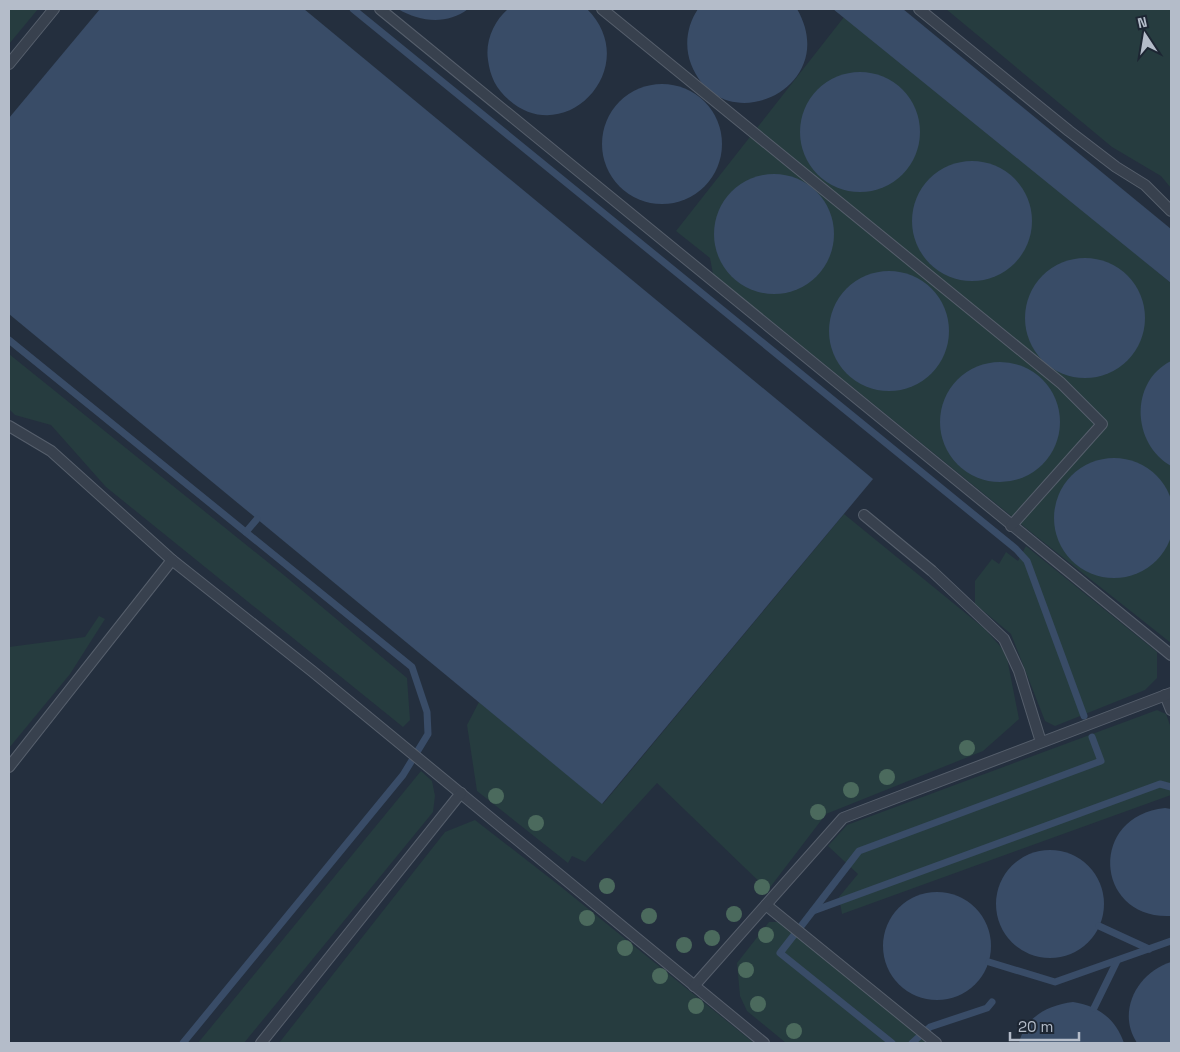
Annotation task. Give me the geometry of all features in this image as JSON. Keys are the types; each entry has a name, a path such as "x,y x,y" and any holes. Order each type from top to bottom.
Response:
{"lane":[{"path":"9,64 54,9"},
{"path":"380,9 1171,655"},
{"path":"602,9 1061,383 1102,424 1011,526"},
{"path":"919,9 1069,131 1116,167 1145,185 1171,211"},
{"path":"9,426 51,450 172,560 461,793 764,1043"},
{"path":"864,515 932,571 1004,639 1019,671 1041,742"},
{"path":"9,767 172,560"},
{"path":"694,986 843,818 1168,694 1171,710"},
{"path":"261,1043 461,793"},
{"path":"766,905 936,1043"}],"green space":[{"path":"9,9 38,9 9,44"},
{"path":"946,9 1171,9 1171,188 1161,176 1112,147"},
{"path":"844,17 1004,144 1171,283 1171,643 1037,537 713,274 710,258 676,231"},
{"path":"9,354 285,576 407,678 410,720 403,727 106,487 51,425 15,415 9,409"},
{"path":"844,514 985,629 1006,653 1019,719 983,751 826,814 768,890 657,783 585,862 572,856 568,863 477,791 467,725 479,702 603,804"},
{"path":"1026,546 1157,652 1157,678 1145,690 1055,726 1045,721 1011,634 975,604 975,581 992,559 999,564 1006,552 1018,561"},
{"path":"99,616 105,619 70,674 9,748 9,647 85,637"},
{"path":"1157,710 1166,714 1171,728 1171,795 842,914 839,897 858,874 828,846 847,825"},
{"path":"421,771 432,781 435,796 433,812 244,1043 198,1043"},
{"path":"475,820 560,886 754,1043 279,1043 445,832"},
{"path":"769,922 779,922 928,1043 786,1043 747,1011 740,996 737,963"}],"water":[{"path":"100,9 304,9 873,479 602,804 9,314 9,118"},
{"path":"398,9 468,9 451,18 433,20 415,17"},
{"path":"508,9 587,9 602,31 607,54 602,76 591,95 574,108 553,115 531,113 504,96 492,77 487,53 489,39 495,25"},
{"path":"698,9 797,9 807,37 804,62 792,82 773,96 750,103 727,100 706,88 691,64 687,43 691,22"},
{"path":"833,9 903,9 1171,229 1171,283"},
{"path":"860,72 872,73 883,77 893,82 902,90 910,99 915,109 919,120 919,144 915,155 910,165 902,174 893,182 883,187 872,191 860,192 848,191 837,187 827,182 818,174 810,165 805,155 801,144 800,132 801,120 805,109 810,99 818,90 827,82 837,77 848,73"},
{"path":"662,84 674,85 685,89 695,94 704,102 712,111 717,121 721,132 721,156 717,167 712,177 704,186 695,194 685,199 674,203 662,204 650,203 639,199 629,194 620,186 612,177 607,167 603,156 602,144 603,132 607,121 612,111 620,102 629,94 639,89 650,85"},
{"path":"972,161 984,162 995,166 1005,171 1014,179 1022,188 1027,198 1031,209 1031,233 1027,244 1022,254 1014,263 1005,271 995,276 984,280 972,281 960,280 949,276 939,271 930,263 922,254 917,244 913,233 912,221 913,209 917,198 922,188 930,179 939,171 949,166 960,162"},
{"path":"774,174 786,175 797,179 807,184 816,192 824,201 829,211 833,222 833,246 829,257 824,267 816,276 807,284 797,289 786,293 774,294 762,293 751,289 741,284 732,276 724,267 719,257 715,246 714,234 715,222 719,211 724,201 732,192 741,184 751,179 762,175"},
{"path":"1085,258 1097,259 1108,263 1118,268 1127,276 1135,285 1140,295 1144,306 1144,330 1140,341 1135,351 1127,360 1118,368 1108,373 1097,377 1085,378 1073,377 1062,373 1052,368 1043,360 1035,351 1030,341 1026,330 1025,318 1026,306 1030,295 1035,285 1043,276 1052,268 1062,263 1073,259"},
{"path":"889,271 901,272 912,276 922,281 931,289 939,298 944,308 948,319 948,343 944,354 939,364 931,373 922,381 912,386 901,390 889,391 877,390 866,386 856,381 847,373 839,364 834,354 830,343 829,331 830,319 834,308 839,298 847,289 856,281 866,276 877,272"},
{"path":"1171,361 1171,466 1158,456 1149,443 1143,429 1141,413 1142,398 1148,383 1157,371"},
{"path":"1000,362 1012,363 1023,367 1033,372 1042,380 1050,389 1055,399 1059,410 1059,434 1055,445 1050,455 1042,464 1033,472 1023,477 1012,481 1000,482 988,481 977,477 967,472 958,464 950,455 945,445 941,434 940,422 941,410 945,399 950,389 958,380 967,372 977,367 988,363"},
{"path":"1114,458 1126,459 1137,463 1147,468 1156,476 1164,485 1169,495 1173,506 1173,530 1169,541 1164,551 1156,560 1147,568 1137,573 1126,577 1114,578 1102,577 1091,573 1081,568 1072,560 1064,551 1059,541 1055,530 1054,518 1055,506 1059,495 1064,485 1072,476 1081,468 1091,463 1102,459"},
{"path":"1165,808 1171,809 1171,916 1146,913 1127,902 1115,886 1110,866 1113,847 1122,829 1140,815"},
{"path":"1050,850 1071,854 1088,866 1100,883 1104,904 1100,925 1088,942 1071,954 1050,958 1029,954 1012,942 1000,925 996,904 1000,883 1012,866 1029,854"},
{"path":"937,892 958,896 975,908 987,925 991,946 987,967 975,984 958,996 937,1000 916,996 899,984 887,967 883,946 887,925 899,908 916,896"},
{"path":"1171,962 1171,1043 1137,1043 1131,1031 1129,1018 1134,994 1149,974"},
{"path":"1073,1002 1098,1010 1116,1027 1124,1043 1019,1043 1026,1026 1032,1019 1047,1009"}],"waterway":[{"path":"353,9 1016,549 1027,561 1084,716"},
{"path":"9,340 412,667 427,712 428,734 403,775 183,1043"},
{"path":"246,532 257,519"},
{"path":"802,925 859,851 1101,761 1092,737"},
{"path":"813,911 1160,784 1171,787"},
{"path":"1099,926 1149,949"},
{"path":"794,935 780,953 892,1043"},
{"path":"989,962 1055,982 1171,941"},
{"path":"1094,1008 1117,961"},
{"path":"912,1043 930,1027 987,1008 992,1002"}]}
